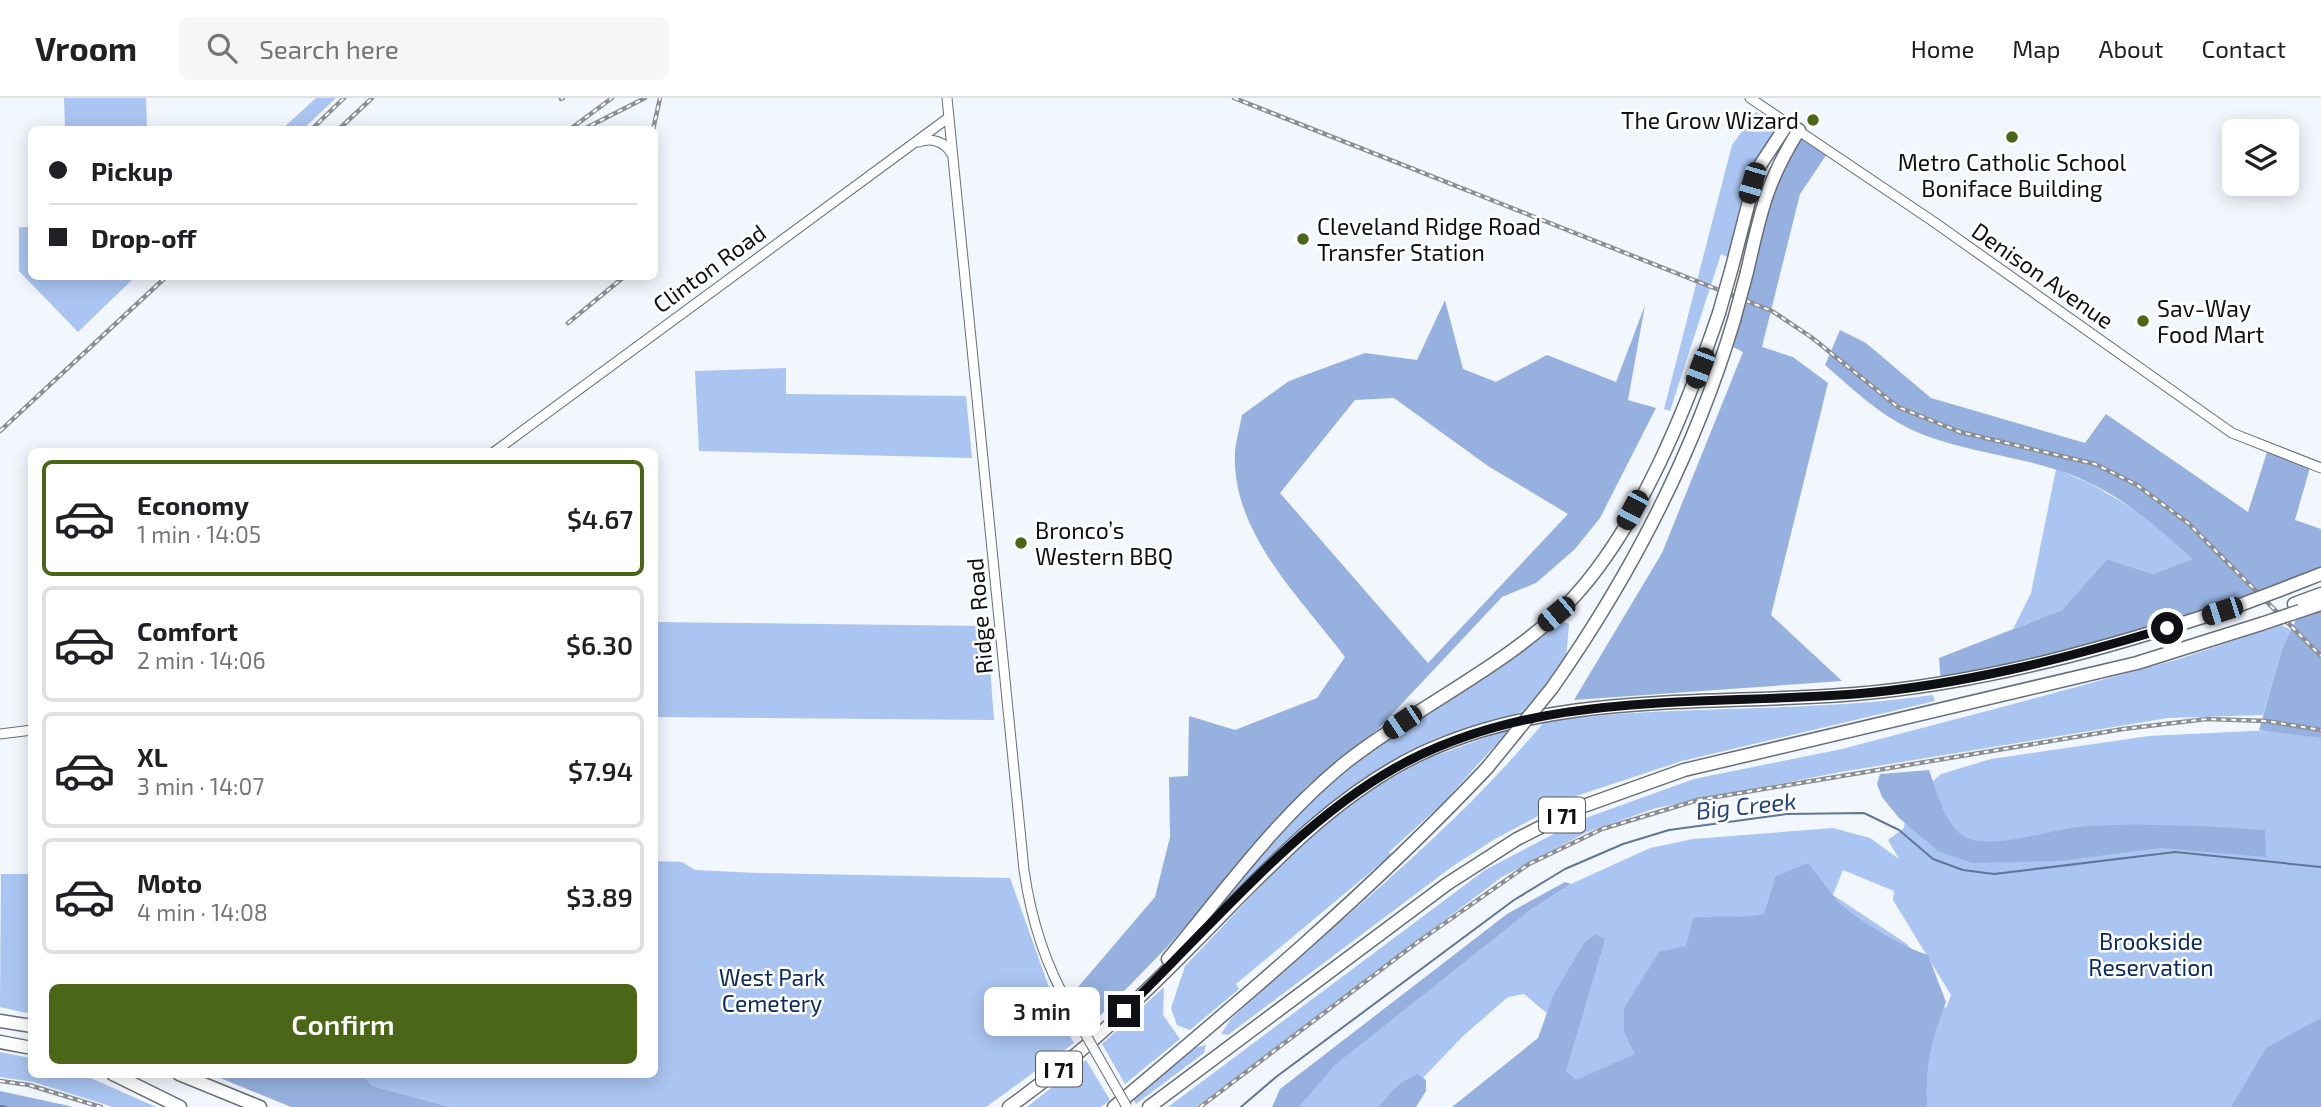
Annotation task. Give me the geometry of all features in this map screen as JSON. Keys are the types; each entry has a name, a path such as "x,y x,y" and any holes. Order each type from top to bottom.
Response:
{"highway":[{"path":"1106,1029 1270,837 1324,782 1382,736 1524,640 1572,599 1611,548 1656,466 1687,401 1732,267 1757,170 1793,127"},
{"path":"1114,1107 1326,924 1448,810 1487,768 1552,688 1607,606 1658,516 1696,433 1734,320 1766,192 1793,127"},
{"name":"I 71","path":"1009,1107 1106,1029 1317,823 1386,773 1464,736 1515,722 1592,708 1856,694 1972,679 2064,658 2240,605 2321,574"},
{"path":"2297,608 2321,594"},
{"path":"2297,608 2321,604"},
{"name":"I 71","path":"1149,1107 1447,884 1500,848 1558,817 1608,795 1684,770 2149,660 2297,608"},
{"path":"0,1021 28,1025"},
{"path":"0,1042 28,1047"},
{"path":"121,1078 180,1107"},
{"path":"189,1078 260,1107"}],"main road":[{"name":"Ridge Road","path":"947,98 1027,892 1040,944 1071,1009 1127,1107"},
{"name":"Denison Avenue","path":"1750,98 2232,433 2321,468"},
{"name":"Clinton Road","path":"499,448 948,118"},
{"path":"911,145 925,139 933,140 947,146 952,154"},
{"path":"0,734 28,730"}],"green space":[{"path":"64,98 146,98 147,126 65,126"},
{"path":"316,98 336,98 306,126 285,126"},
{"path":"1756,112 1774,123 1774,133 1748,180 1730,258 1721,254 1670,411 1664,409 1732,145"},
{"path":"19,227 28,227 28,280 132,280 78,332 19,271"},
{"path":"786,368 786,394 966,396 972,458 699,451 695,371"},
{"path":"2056,469 2091,484 2150,519 2192,559 2153,574 2107,559 2062,610 2013,629 2031,593"},
{"path":"1561,621 1569,624 1566,659 1524,711 1439,737 1400,756 1340,795 1290,838 1229,897 1227,895 1315,797 1361,756"},
{"path":"658,622 987,626 994,720 658,717"},
{"path":"2281,625 2291,630 2282,649 2263,715 2168,718 1841,772 1656,808 1587,832 1502,877 1196,1107 1168,1107 1485,870 1580,820 1694,779 1842,749 2006,706 2179,659"},
{"path":"1933,695 1935,701 1682,761 1576,796 1495,839 1453,866 1228,1035 1221,1034 1231,1019 1471,802 1544,722 1641,712 1836,705"},
{"path":"1510,729 1443,803 1389,852 1391,855 1236,984 1239,989 1190,1030 1177,1025 1171,1008 1185,966 1294,851 1364,794 1423,760"},
{"name":"Brookside Reservation","path":"2274,730 2321,738 2321,1107 1515,1107 1561,1025 1524,994 1508,997 1463,1036 1395,1107 1289,1107 1315,1081 1532,909 1571,884 1650,848 1693,839 1833,828 1870,838 1899,859 1888,840 1904,828 1907,805 1941,774 1991,759 2149,736","holes":["1843,870 1894,891 1893,900 1951,995 1946,1008 1939,1004 1943,996 1907,944 1833,895"]},
{"name":"West Park Cemetery","path":"658,861 682,862 695,870 1010,878 1061,1021 1074,1043 986,1107 450,1107 373,1086 365,1078 658,1078"},
{"path":"1,874 28,874 28,1013 0,1007"},
{"path":"1164,987 1163,1015 1180,1039 1125,1084 1102,1044"},
{"path":"1206,1045 1204,1053 1136,1104 1133,1099 1197,1047"},
{"path":"0,1052 28,1057 28,1078 91,1078 156,1107 113,1107 33,1082 0,1077"},
{"path":"1086,1060 1110,1100 1101,1107 1027,1107"}],"shaded area":[{"path":"1799,130 1829,151 1800,194 1762,347 1793,357 1828,383 1771,615 1842,681 1574,700 1662,553 1743,352 1727,344 1766,192"},
{"path":"1445,300 1463,369 1496,382 1547,355 1616,382 1645,305 1628,400 1656,408 1600,518 1575,549 1536,583 1502,597 1378,729 1307,786 1169,945 1091,1025 1073,993 1155,897 1170,837 1169,777 1188,776 1189,716 1235,730 1317,698 1345,657 1272,563 1244,510 1237,482 1235,452 1242,415 1289,381 1365,353 1417,360","holes":["1394,398 1488,466 1568,514 1428,663 1280,493 1355,400"]},
{"path":"1840,330 1866,343 1931,398 2085,443 2106,414 2248,512 2268,449 2311,464 2295,520 2321,529 2321,572 2167,628 1941,683 1939,658 2062,610 2107,559 2153,574 2192,559 2145,518 2093,484 2054,469 1927,436 1887,415 1865,400 1825,365"},
{"path":"2321,604 2321,738 2259,730 2282,649 2300,611"},
{"path":"1929,770 1949,821 1964,836 1973,840 2000,841 2089,826 2221,827 2265,830 2266,857 2161,848 2059,861 1972,863 1938,851 1899,818 1882,797 1877,784 1880,774"},
{"path":"1808,863 1835,898 1852,914 1893,939 1928,955 1946,1002 1930,1053 1927,1107 1452,1107 1538,1038 1553,996 1584,943 1595,934 1605,939 1566,1071 1576,1080 1635,1054 1624,1032 1624,1008 1659,952 1686,946 1693,918 1764,914 1776,876"},
{"path":"1565,882 1571,884 1532,909 1334,1066 1299,1107 1272,1107 1280,1089 1507,914"},
{"path":"2321,1018 2321,1107 2231,1107 2266,1048"},
{"path":"1418,1074 1426,1080 1426,1091 1416,1107 1379,1107 1401,1083"},
{"path":"220,1078 365,1078 373,1086 450,1107 291,1107"},
{"path":"0,1091 74,1107 0,1107"}],"waterway":[{"name":"Big Creek","path":"1241,1107 1276,1077 1514,900 1565,869 1623,844 1669,830 1787,814 1864,813 1899,830 1933,859 1963,870 1994,874 2175,852 2321,867"},
{"name":"Big Creek","path":"0,1106 6,1107"}],"railway":[{"path":"315,126 344,98"},
{"path":"342,126 372,98"},
{"path":"574,126 612,98"},
{"path":"590,126 645,98"},
{"path":"654,126 660,98"},
{"path":"1234,98 1772,311 1811,337 1898,407 1960,432 2095,464 2137,485 2188,523 2321,656"},
{"path":"0,431 163,280"},
{"path":"568,323 620,280"},
{"path":"1200,1107 1415,944 1529,864 1602,829 1698,800 2123,729 2207,719 2267,721 2321,730"},
{"path":"0,1081 29,1085 101,1107"}],"place":[{"name":"The Grow Wizard","path":"1813,120"},
{"name":"Metro Catholic School Boniface Building","path":"2012,137"},
{"name":"Cleveland Ridge Road Transfer Station","path":"1303,239"},
{"name":"Sav-Way Food Mart","path":"2143,321"},
{"name":"Bronco’s Western BBQ","path":"1021,543"}],"route":[{"path":"1124,1011 1278,858 1339,805 1375,779 1418,755 1464,736 1515,722 1592,708 1856,694 1972,679 2064,658 2167,628"}]}
